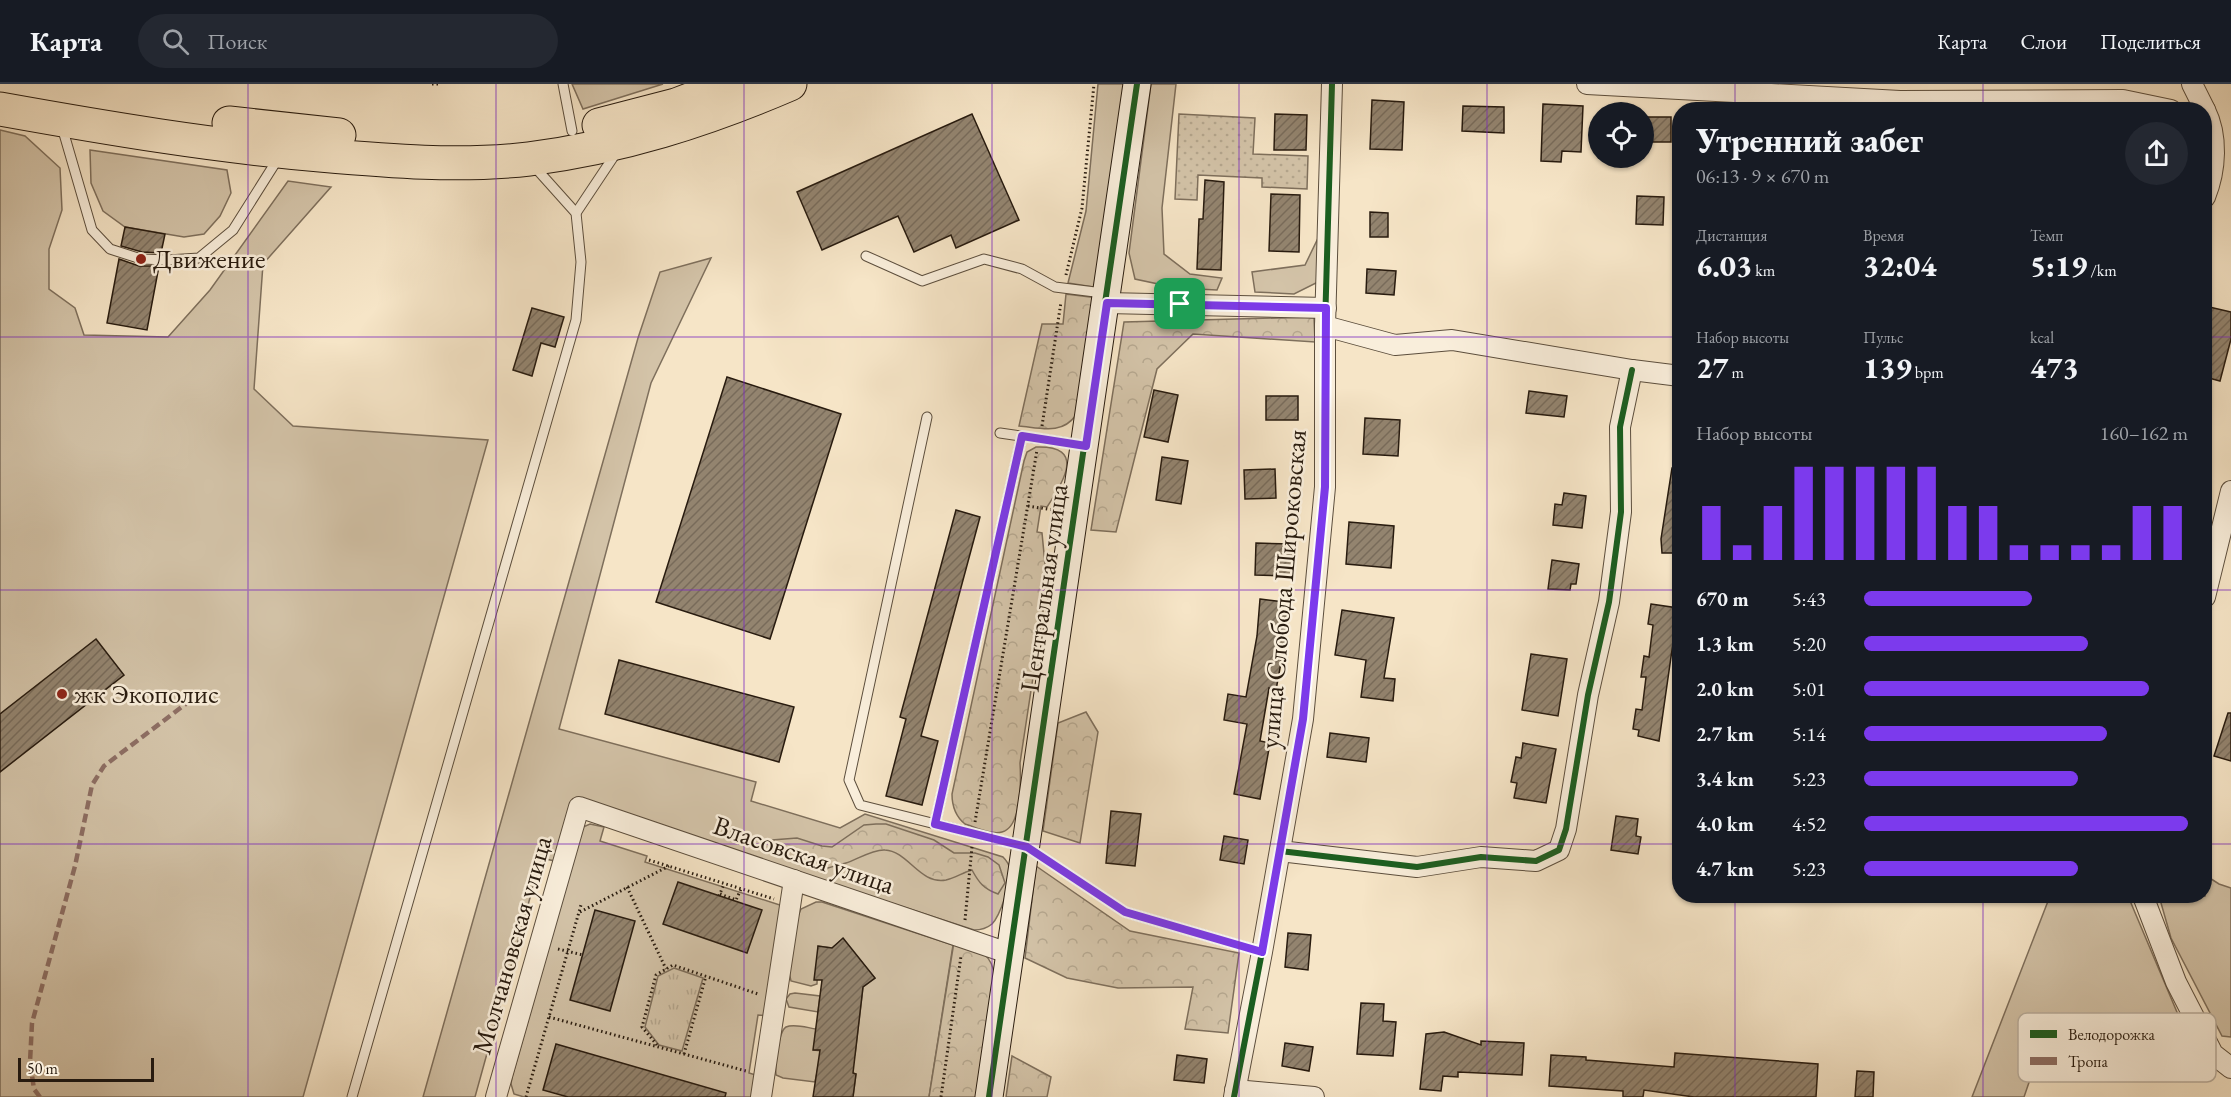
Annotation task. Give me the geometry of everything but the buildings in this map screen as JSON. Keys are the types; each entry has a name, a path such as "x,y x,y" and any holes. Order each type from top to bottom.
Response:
{"highway":[{"path":"0,89 75,103 198,120 352,137 486,141 519,140 572,131 676,105 731,84"},
{"path":"0,109 282,153 358,160 430,163 527,159 623,142 706,118 790,84"}],"street":[{"name":"Центральная улица","path":"989,1097 1086,446 1137,84"},
{"name":"улица Слобода Широковская","path":"1234,1094 1262,952 1303,719 1325,487 1326,317 1332,84"},
{"path":"1587,84 1854,102"},
{"path":"2192,84 2200,102"},
{"path":"2033,102 2123,100 2133,102"},
{"path":"2212,148 2214,161 2212,172"},
{"path":"1107,298 1326,317 1395,345 1452,340 1672,375"},
{"path":"1280,851 1417,867 1481,856 1536,861 1559,850 1566,829 1588,695 1609,602 1621,512 1620,427 1632,370"},
{"path":"2212,568 2231,491"},
{"name":"Власовская улица","path":"579,807 1011,954"},
{"name":"Молчановская улица","path":"496,1097 579,807"},
{"path":"761,1097 794,880"},
{"path":"2146,903 2176,982 2192,1013"},
{"path":"2216,1056 2231,1068"},
{"path":"1234,1094 1314,1097"}],"lane":[{"path":"563,84 572,131"},
{"path":"59,120 92,230 110,249 141,259 199,258 233,231 282,153"},
{"path":"576,213 623,142"},
{"path":"352,1097 576,320 581,262 576,213 527,159"},
{"path":"866,256 922,281 984,259 1022,269 1055,287 1107,298"},
{"path":"927,417 849,780 860,805 1027,847 1125,912 1262,952"},
{"path":"1000,433 1086,446"},
{"path":"935,824 1022,436"}],"path":[{"path":"432,84 441,84"},
{"path":"1041,428 1063,288 1082,208 1094,84"},
{"path":"974,827 1038,447"},
{"path":"1028,506 1054,510"},
{"path":"941,1097 963,938 972,847"},
{"path":"649,860 782,902"},
{"path":"579,913 669,866"},
{"path":"724,884 720,895 736,900 741,889"},
{"path":"627,887 666,969"},
{"path":"526,1097 581,905"},
{"path":"540,944 583,955"},
{"path":"658,1047 642,1027 656,975 673,965 758,994"},
{"path":"684,1054 706,976"},
{"path":"549,1017 746,1071"}],"green space":[{"path":"572,84 663,84 583,109"},
{"path":"1098,84 1124,84 1100,288 1068,283 1086,211"},
{"path":"1151,84 1176,84 1162,208 1164,254 1190,274 1222,278 1217,290 1177,288 1135,279 1129,253"},
{"path":"1179,114 1255,118 1253,154 1308,156 1307,189 1262,187 1262,178 1198,175 1197,200 1175,199"},
{"path":"0,130 25,136 60,168 62,210 49,249 49,289 75,308 84,335 168,337 210,290 288,181 331,187 263,264 254,389 293,426 488,440 303,1097 0,1097"},
{"path":"90,150 227,170 231,193 220,216 204,234 184,237 125,227 103,211 91,183"},
{"path":"1321,232 1320,281 1294,294 1255,292 1252,272 1305,265"},
{"path":"711,258 651,383 559,729 756,782 751,801 840,828 865,814 1003,857 1010,869 1005,898 992,924 983,929 974,930 573,799 555,861 541,858 475,1097 423,1097 638,338 660,272"},
{"path":"1066,294 1098,298 1076,415 1058,428 1019,426 1042,324 1063,324"},
{"path":"1314,317 1315,342 1193,334 1157,369 1116,532 1091,530 1124,322"},
{"path":"1036,447 1052,448 1061,452 1066,459 1067,467 1047,507 1041,506 1037,532 1042,533 1047,585 1020,763 1017,812 1009,828 1002,832 993,832 965,824 955,810 952,794 1024,461 1027,452"},
{"path":"1086,712 1098,732 1080,843 1043,831 1058,723"},
{"path":"590,824 604,827 600,841 647,856 645,862 783,906 768,1016 758,1015 749,1073 759,1076 756,1097 524,1097 514,1094 511,1084 512,1077 583,827"},
{"path":"886,824 934,840 954,853 975,853 988,857 999,865 1005,883 998,894 982,885 972,870 946,880 929,878 901,856 885,850 875,851 828,868 790,849 774,853 769,846 772,840 797,838 832,847 864,825"},
{"path":"1036,866 1130,931 1239,953 1228,1033 1185,1029 1193,987 1118,988 1067,978 1025,958"},
{"path":"2212,880 2231,888 2231,1037 2222,1036 2216,1024 2216,1013 2210,1013 2171,938 2161,903 2212,903"},
{"path":"816,902 953,945 929,1097 853,1097 856,1074 818,1068 815,1082 776,1075 779,1042 783,1030 789,1026 816,1029 814,1050 855,1055 863,987 875,978 843,939 832,948 818,946 817,984 811,986 791,981 789,972 798,916 801,909"},
{"path":"2047,903 2131,903 2177,1013 2018,1013 2018,1082 2029,1082 2024,1097 1972,1097"},
{"path":"954,942 982,952 990,961 995,977 977,1097 929,1097"},
{"path":"674,968 703,978 682,1051 659,1045 645,1027 658,976"},
{"path":"790,994 820,996 818,1012 789,1007 786,999"},
{"path":"1012,1056 1051,1077 1047,1097 1006,1097"}],"marked path":[{"path":"40,1097 34,1089 30,1062 32,1023 75,866 92,785 104,766 187,703"}],"cycle path":[{"path":"989,1097 1137,84"},
{"path":"1234,1097 1303,719 1325,487 1325,326 1332,84"},
{"path":"1280,851 1417,867 1481,857 1536,861 1559,850 1566,829 1588,695 1609,602 1621,512 1620,427 1632,370"}],"place":[{"name":"Движение","path":"141,259"},
{"name":"жк Экополис","path":"62,694"}],"route":[{"path":"1107,303 1180,304 1326,308 1325,487 1303,719 1262,952 1125,912 1027,847 935,824 1022,436 1086,446 1107,303"}]}
